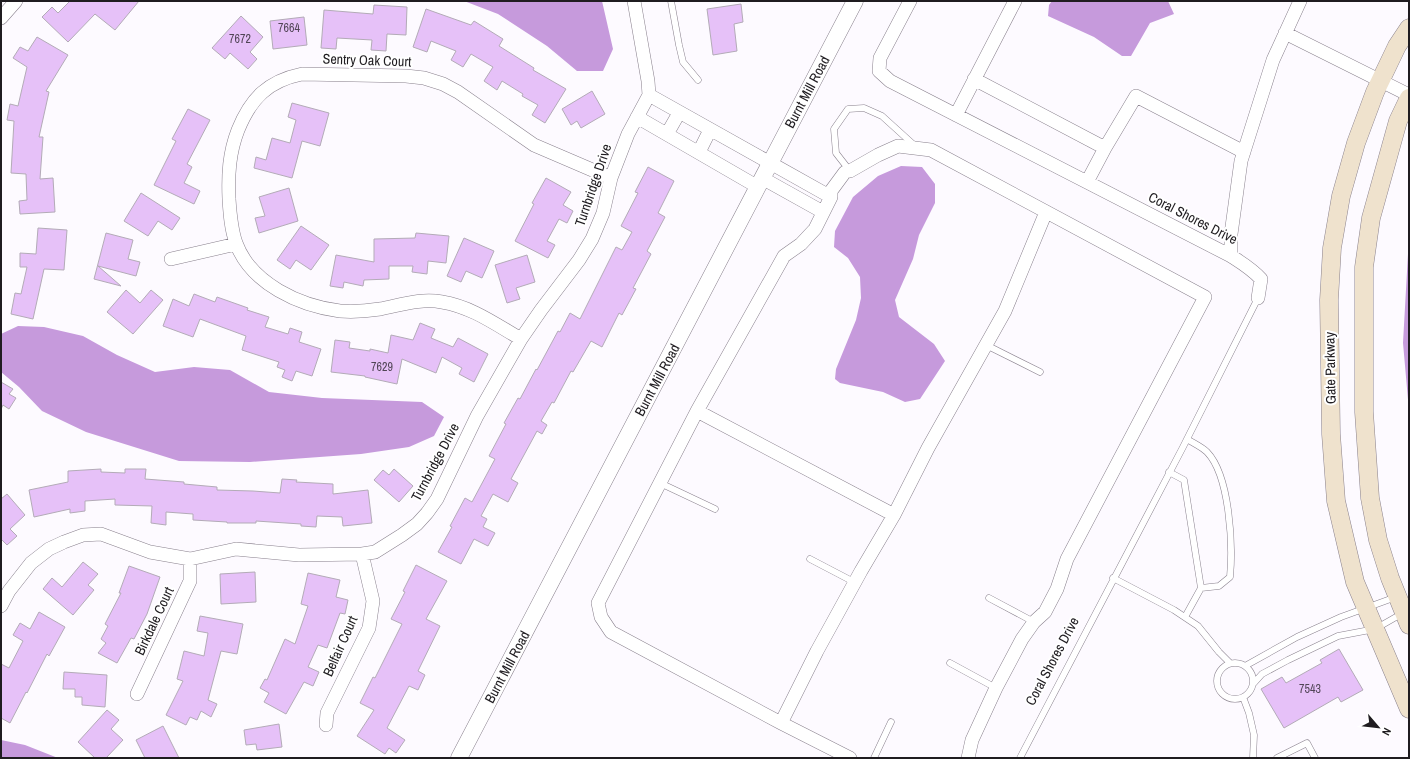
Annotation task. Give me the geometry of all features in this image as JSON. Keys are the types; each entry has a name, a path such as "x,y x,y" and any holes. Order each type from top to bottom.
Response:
{"main road":[{"name":"Gate Parkway","path":"1409,28 1397,46 1381,80 1356,143 1341,196 1332,248 1329,300 1331,434 1336,501 1355,582 1409,709"},
{"path":"1404,611 1378,540 1370,498 1364,412 1364,266 1371,218 1398,121 1409,98"}],"street":[{"path":"1,18 16,1"},
{"path":"634,1 648,81 649,95 831,197"},
{"name":"Burnt Mill Road","path":"459,758 855,1"},
{"name":"Coral Shores Drive","path":"910,1 880,58 879,71 890,81 1245,264 1261,279 1258,298"},
{"path":"956,115 1015,1"},
{"path":"1231,256 1231,234 1241,161 1273,60 1300,1"},
{"path":"1285,33 1409,95"},
{"name":"Sentry Oak Court","path":"521,340 475,312 457,305 425,301 408,302 379,309 341,311 301,301 283,292 259,276 244,258 236,244 231,224 228,178 230,158 234,140 242,121 252,104 263,91 282,80 302,74 406,76 424,78 443,84 458,92 534,145 610,178"},
{"path":"974,79 1104,148"},
{"name":"Turnbridge Drive","path":"1,606 9,591 31,563 49,550 64,542 83,535 101,534 150,552 190,559 236,549 299,555 362,554 375,552 402,536 417,524 437,499 477,416 521,340 541,310 579,260 592,239 603,213 610,178 628,134 649,95"},
{"path":"1087,182 1104,148 1136,96 1244,152"},
{"path":"667,134 679,113"},
{"path":"637,117 699,152 823,212"},
{"path":"699,152 710,130"},
{"path":"850,758 781,723 611,632 601,617 598,604 698,411 784,256 802,244 815,229 831,197 831,191 845,172 850,171 878,155 898,146 932,150 1205,297 1067,559 1057,589 1045,612 1034,622 1022,639 996,688 972,740 968,758"},
{"path":"781,723 854,582 894,515 928,448 1005,311 1046,212"},
{"path":"171,259 236,244"},
{"path":"698,411 894,515"},
{"name":"Belfair Court","path":"326,725 327,713 369,628 373,601 362,554"},
{"name":"Birkdale Court","path":"137,694 190,581 190,559"}],"lane":[{"path":"671,1 683,62 698,80"},
{"path":"850,171 836,153 834,129 848,109 864,108 882,116 916,148"},
{"name":"Coral Shores Drive","path":"1020,758 1187,439 1258,298"},
{"path":"986,345 1040,372"},
{"path":"1187,439 1207,452 1219,470 1224,489 1229,522 1231,559 1230,577 1219,586 1201,588"},
{"path":"1169,472 1184,480 1201,588 1185,617"},
{"path":"660,483 715,509"},
{"path":"810,559 854,582"},
{"path":"1113,578 1174,610 1198,626 1230,663 1245,666 1251,674 1253,684"},
{"path":"989,598 1034,622"},
{"path":"1245,666 1297,637 1341,617 1366,609 1404,611"},
{"path":"1230,663 1220,670 1216,682 1218,688 1225,697 1231,699 1243,697 1262,674 1288,660 1338,636 1375,629 1404,611"},
{"path":"950,663 996,688"},
{"path":"1243,697 1249,713 1254,735 1253,758"},
{"path":"874,758 891,722"},
{"path":"1278,758 1308,743 1315,758"}],"shaded area":[{"path":"464,1 602,1 613,49 603,71 577,71 547,46 498,14"},
{"path":"1052,1 1168,1 1174,14 1150,23 1131,56 1122,56 1094,37 1048,16 1049,5"},
{"path":"901,166 922,167 935,184 935,203 919,235 913,259 895,300 899,317 934,344 945,361 920,399 905,402 883,392 840,383 835,379 836,369 856,320 861,298 860,277 848,258 834,247 835,231 853,197 878,176"},
{"path":"1409,236 1409,411 1403,343"},
{"path":"18,326 44,327 83,336 117,355 155,372 194,367 230,370 269,392 322,398 422,402 444,417 434,436 409,447 361,454 250,462 179,461 86,432 42,411 19,387 1,372 1,334"},
{"path":"1,740 25,745 58,758 1,758"}],"building":[{"path":"70,1 139,1 115,30 95,14 68,42 42,17 52,7 58,13"},
{"path":"741,4 743,22 734,24 737,51 713,55 707,9"},
{"path":"374,5 407,7 406,35 387,34 386,51 371,50 372,40 337,38 336,49 321,48 324,10 373,14"},
{"path":"426,9 471,25 474,21 503,39 499,46 534,68 533,70 566,89 545,123 532,115 538,105 522,96 523,94 502,81 497,90 484,81 493,67 471,54 463,67 451,60 456,51 431,41 427,52 413,47"},
{"path":"241,16 263,37 250,52 257,59 248,69 230,53 225,59 212,48"},
{"path":"304,17 307,45 273,49 270,21"},
{"path":"37,37 68,55 46,91 49,92 39,137 43,137 40,179 53,178 55,212 20,214 19,201 27,200 26,174 11,173 14,121 7,120 10,104 18,106 27,67 13,58 20,47 28,51"},
{"path":"592,91 605,114 581,128 577,121 571,125 562,109"},
{"path":"292,103 329,113 320,146 302,141 292,178 254,168 256,157 266,160 272,138 290,143 296,120 288,117"},
{"path":"188,109 210,120 187,164 192,167 184,183 200,191 194,204 154,185 176,141 172,139"},
{"path":"648,167 674,181 658,213 665,217 647,251 651,254 633,288 636,289 622,315 619,313 602,347 591,341 573,372 571,371 554,403 552,402 541,421 547,425 542,434 537,431 511,479 518,483 508,502 493,494 481,516 487,519 483,527 495,533 488,546 474,539 461,564 438,552 452,527 450,526 465,498 472,502 495,459 489,456 506,424 504,423 518,398 520,399 558,331 560,332 570,313 580,319 616,247 622,250 632,232 621,226 638,193 635,192"},
{"path":"546,178 571,192 563,205 573,211 567,223 559,219 547,241 555,245 548,258 515,241 534,204 532,203"},
{"path":"289,188 298,221 259,233 255,218 265,216 259,197"},
{"path":"141,193 180,218 172,230 158,221 148,236 124,221"},
{"path":"301,226 329,245 311,270 296,260 290,269 277,260"},
{"path":"38,228 67,230 64,270 44,269 33,319 11,314 15,293 21,294 27,267 20,267 20,253 36,254"},
{"path":"106,233 133,240 128,259 140,262 136,276 98,266 121,286 94,279"},
{"path":"416,233 449,236 446,263 428,261 427,274 412,272 413,266 389,266 389,279 364,280 363,286 344,282 343,288 330,286 336,255 374,262 374,239 415,238"},
{"path":"464,238 494,251 482,278 466,271 461,282 447,276"},
{"path":"527,255 535,282 516,288 520,299 507,303 495,265"},
{"path":"126,290 140,303 151,290 163,300 133,334 107,312"},
{"path":"194,294 215,302 217,297 248,308 247,310 269,317 265,327 288,334 290,328 302,332 299,342 321,349 312,376 296,371 292,381 282,377 285,370 277,367 279,362 242,350 246,336 200,319 193,337 163,326 173,299 189,306"},
{"path":"420,323 435,329 431,338 453,347 458,338 488,354 474,382 459,374 462,368 442,357 436,373 402,359 397,384 365,376 331,372 335,340 350,342 349,348 370,351 370,349 388,353 391,335 413,340"},
{"path":"1,382 13,389 9,394 16,398 9,409 3,405 1,409"},
{"path":"101,469 101,472 125,473 125,469 146,469 145,479 184,482 184,484 217,487 217,490 280,493 282,479 297,480 296,482 333,484 333,494 368,490 372,523 343,526 342,517 317,516 316,527 301,526 301,524 256,521 256,523 227,523 193,520 193,514 166,512 166,525 151,523 152,506 115,505 115,499 85,501 85,511 70,513 70,509 34,517 29,490 68,482 68,471"},
{"path":"394,469 413,486 399,502 374,480 383,470 389,475"},
{"path":"7,494 25,515 10,529 17,536 7,545 1,539 1,499"},
{"path":"83,562 98,574 88,585 94,590 73,615 43,589 52,578 62,587"},
{"path":"416,565 447,581 426,619 440,626 418,671 425,675 418,690 409,686 387,728 405,740 396,753 389,748 385,754 357,736 374,710 360,703 373,677 375,678 402,624 391,619 405,592 403,591"},
{"path":"129,566 160,577 147,614 134,639 131,638 117,663 98,653 106,643 101,639 108,626 105,624 121,593 119,593"},
{"path":"255,572 256,602 221,604 220,574"},
{"path":"308,573 340,580 336,597 348,600 345,614 340,613 327,648 318,645 308,667 319,672 313,686 304,682 286,714 264,702 269,693 260,688 265,679 267,680 285,639 295,644 308,606 301,604"},
{"path":"39,612 65,627 49,656 47,654 10,723 1,718 1,664 9,668 23,641 13,635 20,623 30,629"},
{"path":"200,616 243,624 237,654 221,651 208,700 217,704 211,717 201,711 197,720 190,717 186,725 166,715 183,681 177,679 184,651 204,656 208,633 197,631"},
{"path":"1339,649 1363,690 1341,702 1338,697 1284,728 1261,689 1282,677 1286,683 1322,663 1320,660"},
{"path":"64,672 107,675 105,707 82,705 82,697 75,697 75,689 63,689"},
{"path":"107,710 119,720 111,729 123,740 106,758 95,758 78,742"},
{"path":"279,724 282,747 257,750 256,744 246,745 244,730"},
{"path":"163,726 179,758 145,758 136,740"}]}
